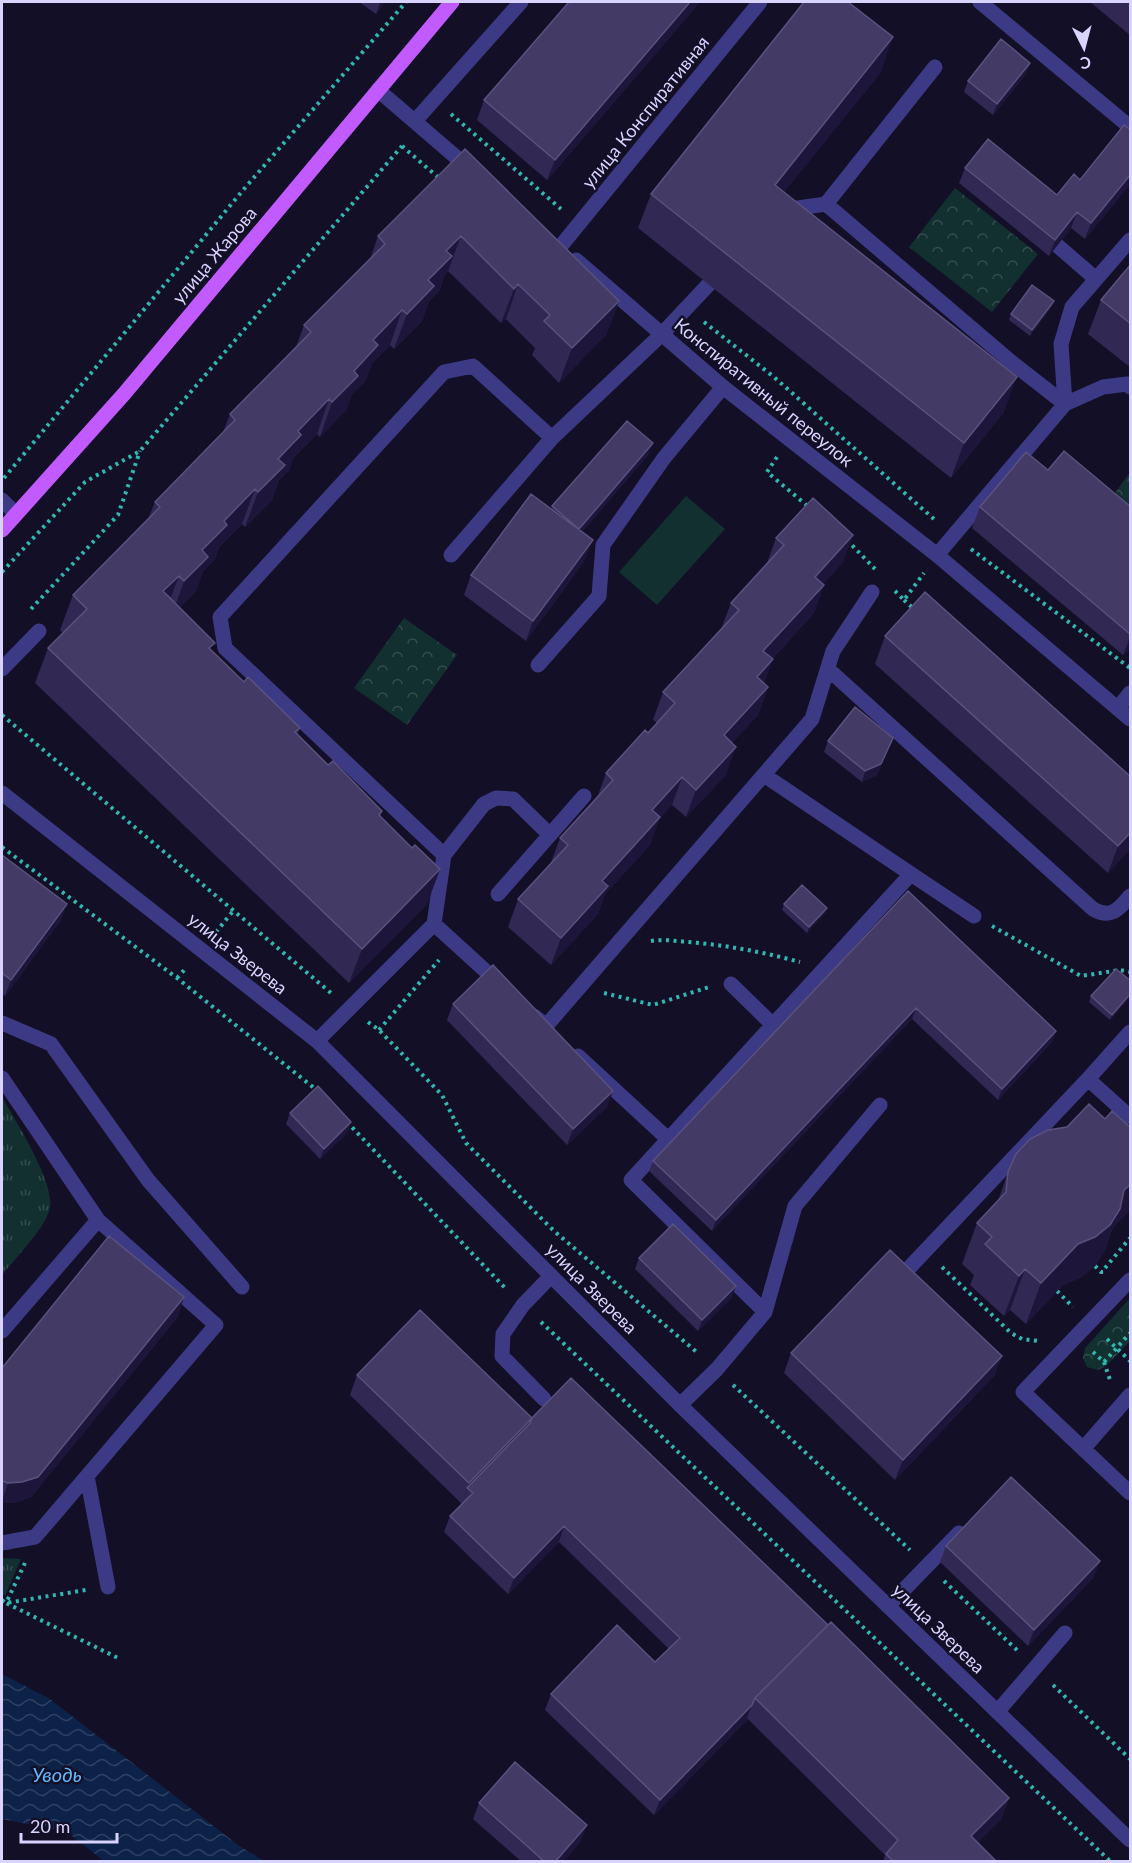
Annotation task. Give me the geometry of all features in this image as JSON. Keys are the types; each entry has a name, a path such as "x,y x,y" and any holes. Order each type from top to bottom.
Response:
{"main road":[{"name":"улица Жарова","path":"2,530 124,394 452,2"}],"street":[{"path":"415,121 521,2"},
{"name":"улица Конспиративная","path":"556,243 760,2"},
{"path":"980,2 1131,127"},
{"path":"774,218 791,209 826,204 935,67"},
{"path":"378,90 482,180"},
{"path":"826,204 1065,405"},
{"path":"1044,234 1096,279"},
{"path":"1065,405 1061,344 1072,307 1131,240"},
{"name":"Конспиративный переулок","path":"556,243 723,387 937,555 1131,719"},
{"path":"451,555 552,438 662,334 708,284"},
{"path":"444,855 225,648 220,617 444,372 473,366 552,438"},
{"path":"937,555 1065,405 1103,387 1127,384 1131,387"},
{"path":"538,665 599,596 603,545 664,458 723,387"},
{"path":"2,500 16,514"},
{"path":"555,1034 579,988 812,719 833,651 872,592"},
{"path":"2,669 39,631"},
{"path":"828,669 1093,909 1108,914 1116,911 1131,896"},
{"path":"1118,708 1131,693"},
{"path":"764,776 974,916"},
{"name":"улица Зверева","path":"2,793 317,1041 680,1405 1131,1840"},
{"path":"498,894 584,796"},
{"path":"317,1041 434,924 444,855 484,804 496,798 513,799 550,835"},
{"path":"765,1312 631,1180 911,874"},
{"path":"434,924 668,1139"},
{"path":"731,984 773,1025"},
{"path":"2,1023 51,1044 148,1180 242,1287"},
{"path":"910,1267 1131,1032"},
{"path":"2,1077 98,1220 216,1325 35,1537 2,1543"},
{"path":"1088,1079 1131,1117"},
{"path":"680,1405 717,1369 765,1312 795,1206 880,1105"},
{"path":"2,1330 98,1220"},
{"path":"544,1399 502,1356 502,1334 523,1305 551,1276"},
{"path":"1131,1280 1023,1392 1131,1493"},
{"path":"1083,1449 1131,1395"},
{"path":"87,1476 108,1587"},
{"path":"888,1606 967,1525"},
{"path":"998,1711 1065,1633"}],"path":[{"path":"2,482 244,189 406,2"},
{"path":"2,572 85,482 140,451 402,146 431,135 451,114 486,144"},
{"path":"402,146 446,184"},
{"path":"686,308 774,377 954,536 1131,668"},
{"path":"37,603 118,515 140,451"},
{"path":"767,472 818,515"},
{"path":"845,538 922,616"},
{"path":"904,600 937,555"},
{"path":"872,592 879,574"},
{"path":"2,715 349,1009 379,1030 442,1095 466,1143 554,1231 717,1369 1131,1759"},
{"path":"2,847 177,978 317,1090 325,1099"},
{"path":"974,916 1081,976 1120,970 1131,972"},
{"path":"618,944 660,940 716,944 773,955 824,969"},
{"path":"379,1030 443,956"},
{"path":"579,988 653,1005 707,987 731,984"},
{"path":"341,1116 523,1305 1111,1862"},
{"path":"1094,1280 1131,1238"},
{"path":"937,1261 1011,1334 1022,1339 1041,1342"},
{"path":"1095,1266 1101,1272"},
{"path":"1065,1315 1072,1306"},
{"path":"4,1601 35,1537"},
{"path":"4,1601 108,1587"},
{"path":"4,1601 118,1658"}],"green space":[{"path":"955,188 1038,254 992,312 909,247"},
{"path":"1130,472 1130,511 1112,497"},
{"path":"686,496 725,529 657,605 619,572"},
{"path":"404,618 457,655 407,725 354,688"},
{"path":"2,1097 40,1167 50,1196 50,1207 37,1232 2,1275"},
{"path":"1130,1298 1130,1341 1106,1366 1098,1370 1087,1367 1083,1358 1085,1348"},
{"path":"2,1558 21,1559 5,1596 2,1594"}],"water":[{"name":"Уводь","path":"2,1674 50,1699 238,1845 264,1861 104,1861 67,1832 2,1819"}],"building":[{"path":"569,2 690,2 555,160 484,100"},
{"path":"804,2 848,2 893,37 775,185 1017,377 964,443 651,194"},
{"path":"1001,39 1030,63 997,104 968,81"},
{"path":"1124,125 1131,130 1131,174 1091,223 1077,212 1055,240 965,168 988,139 1057,195 1074,174 1080,180"},
{"path":"465,149 619,301 572,348 544,321 550,315 518,284 514,289 461,236 446,251 452,256 428,280 434,286 407,314 402,310 373,340 378,345 354,371 358,376 332,402 329,399 298,431 301,435 278,459 285,465 258,492 255,489 224,521 227,525 202,550 208,557 184,581 179,576 163,591 215,643 209,648 244,682 248,677 300,728 295,732 328,765 333,761 382,811 379,815 412,848 415,845 440,869 362,949 48,648 87,609 73,595 160,507 155,502 235,420 230,414 311,332 304,325 385,244 378,236"},
{"path":"1131,264 1131,324 1101,300"},
{"path":"1032,285 1054,301 1032,330 1011,314"},
{"path":"627,421 653,443 579,529 552,506"},
{"path":"1064,451 1131,507 1131,635 980,507 1026,452 1048,470"},
{"path":"531,494 593,540 533,621 471,575"},
{"path":"813,498 853,535 815,577 824,585 763,651 773,659 757,677 768,687 724,735 736,747 696,790 682,777 652,810 660,817 602,881 608,886 561,938 518,899 568,845 560,838 613,780 606,773 645,730 648,733 675,703 663,692 739,610 731,603 784,545 776,538"},
{"path":"925,592 1131,777 1131,832 1118,846 885,636"},
{"path":"855,707 893,738 881,764 865,771 828,741"},
{"path":"2,855 67,904 11,980 2,973"},
{"path":"802,885 827,908 809,927 784,904"},
{"path":"908,891 1056,1031 1002,1089 916,1008 716,1220 653,1161"},
{"path":"493,965 613,1091 573,1129 453,1004"},
{"path":"1116,969 1131,981 1131,993 1112,1015 1091,996"},
{"path":"318,1086 351,1122 324,1149 290,1113"},
{"path":"1089,1104 1105,1119 1112,1111 1131,1128 1131,1184 1124,1190 1120,1209 1110,1225 1095,1237 1078,1244 1041,1283 1025,1269 1019,1276 985,1244 992,1237 977,1223 1006,1192 1008,1172 1016,1154 1030,1139 1048,1130 1067,1127"},
{"path":"673,1224 736,1286 702,1320 639,1258"},
{"path":"109,1236 184,1297 38,1477 22,1482 2,1481 2,1368"},
{"path":"890,1250 1002,1356 903,1460 791,1353"},
{"path":"420,1310 532,1418 469,1483 357,1375"},
{"path":"571,1378 828,1625 755,1698 752,1705 660,1800 551,1694 617,1625 655,1662 680,1638 564,1526 514,1578 450,1516 473,1493 467,1488"},
{"path":"1011,1477 1100,1561 1034,1630 946,1546"},
{"path":"831,1622 1009,1798 971,1836 997,1862 894,1862 886,1854 898,1840 755,1698"},
{"path":"515,1762 587,1825 555,1862 545,1862 479,1803"}]}
